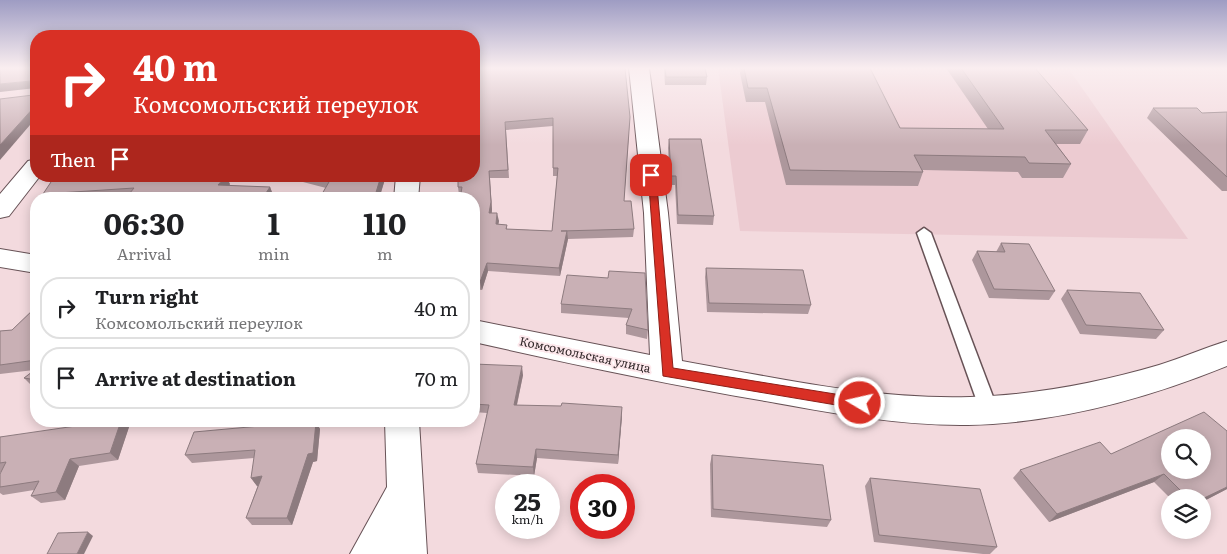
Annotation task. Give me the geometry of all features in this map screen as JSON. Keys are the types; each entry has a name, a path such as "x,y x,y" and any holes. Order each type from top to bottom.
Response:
{"street":[{"path":"642,94 656,213 667,372"},
{"path":"0,210 30,173"},
{"path":"0,258 30,263"},
{"name":"Комсомольская улица","path":"480,332 667,372 860,403 933,411 989,410 1097,395 1227,353"},
{"path":"402,427 408,554"},
{"path":"369,554 406,488"}],"lane":[{"path":"924,234 989,410"}],"shaded area":[{"path":"721,94 1086,94 1188,239 740,231"}],"building":[{"path":"480,94 628,94 630,117 624,201 631,201 634,229 561,231 567,231 559,268 487,263 480,282 480,192 461,192 462,187 458,187 458,182 480,182","holes":["553,118 553,168 558,168 552,231 506,229 507,225 496,224 497,213 489,213 491,202 489,171 508,170 505,122"]},
{"path":"769,94 883,94 900,128 1004,129 979,94 1057,94 1088,130 1045,130 1071,164 1029,163 1025,157 914,155 923,172 790,170"},
{"path":"30,95 30,112 0,145 0,99"},
{"path":"1153,108 1197,108 1202,113 1227,112 1227,177"},
{"path":"669,139 701,139 714,216 678,215 676,176 671,176"},
{"path":"51,182 221,182 218,185 270,187 267,192 131,192 134,188 44,192"},
{"path":"329,182 379,182 376,192 323,192"},
{"path":"1001,243 1029,244 1055,291 994,289 977,251 1005,252"},
{"path":"706,268 803,270 811,305 709,303"},
{"path":"609,271 645,273 648,330 626,325 632,309 561,304 567,275 608,278"},
{"path":"1067,290 1140,293 1164,330 1086,325"},
{"path":"30,313 30,361 0,365 0,331 12,330"},
{"path":"480,364 522,366 514,405 561,406 562,403 622,407 618,455 536,449 533,467 476,464 489,405 480,404"},
{"path":"30,374 30,379 24,378"},
{"path":"1204,412 1227,431 1227,487 1211,495 1211,489 1179,489 1169,479 1211,479 1211,429 1166,429"},
{"path":"69,427 119,427 110,453 70,459 56,492 31,496 39,481 0,487 0,474 6,462 0,463 0,437"},
{"path":"249,427 316,427 313,453 308,454 287,518 246,518 262,476 251,478 255,450 185,455 194,432"},
{"path":"1161,431 1161,475 1057,514 1020,470 1100,442 1111,454"},
{"path":"712,455 823,465 831,520 713,509"},
{"path":"870,478 980,489 997,547 879,535"},
{"path":"88,532 77,554 47,554 58,533"}],"route":[{"path":"651,175 656,213 667,372 860,403"}]}
